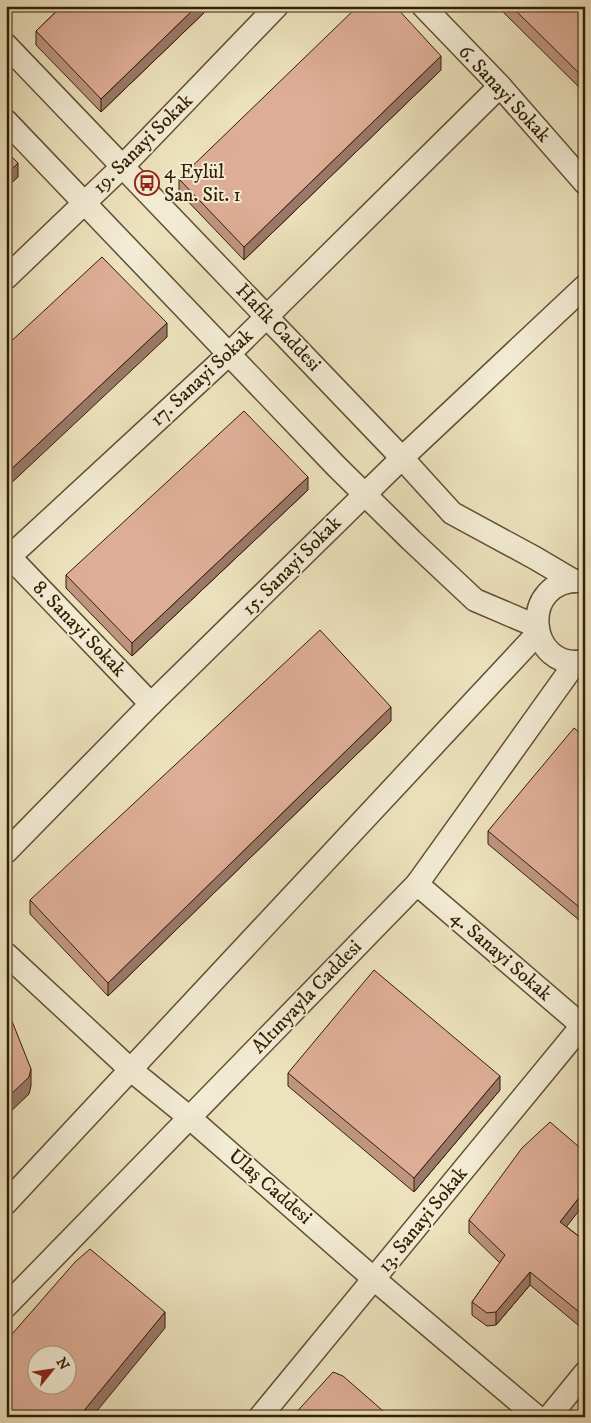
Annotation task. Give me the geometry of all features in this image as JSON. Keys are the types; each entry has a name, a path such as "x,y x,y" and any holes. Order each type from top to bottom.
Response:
{"street":[{"name":"19. Sanayi Sokak","path":"6,278 123,166 277,6"},
{"name":"6. Sanayi Sokak","path":"423,6 500,86 585,183"},
{"name":"Hafik Caddesi","path":"6,45 402,458 452,513 535,558 580,579"},
{"name":"17. Sanayi Sokak","path":"8,557 229,354 500,86"},
{"path":"6,121 410,540 475,600 537,629"},
{"name":"15. Sanayi Sokak","path":"6,852 151,704 365,494 585,286"},
{"name":"8. Sanayi Sokak","path":"8,557 151,704"},
{"path":"580,579 560,584 543,598 538,611 537,629 540,640 549,651 562,659 582,662"},
{"path":"6,1203 537,629"},
{"name":"Altınyayla Caddesi","path":"6,1306 417,884 582,662"},
{"name":"4. Sanayi Sokak","path":"417,884 584,1025"},
{"name":"Ulaş Caddesi","path":"6,954 131,1070 190,1118 374,1279 537,1417"},
{"name":"13. Sanayi Sokak","path":"260,1417 584,1025"},
{"path":"549,1417 585,1373"}],"building":[{"path":"62,6 197,6 101,99 36,31"},
{"path":"358,6 395,6 441,56 244,247 179,179"},
{"path":"511,6 585,6 585,79"},
{"path":"6,151 18,163 6,175"},
{"path":"102,257 167,323 6,474 6,346"},
{"path":"244,411 308,477 132,643 66,575"},
{"path":"320,630 391,707 108,983 30,900"},
{"path":"574,728 585,737 585,912 488,831"},
{"path":"374,970 500,1076 414,1178 288,1073"},
{"path":"6,1006 31,1069 29,1077 6,1099"},
{"path":"550,1122 585,1152 585,1190 560,1222 585,1241 585,1316 530,1272 496,1312 487,1313 472,1302 505,1255 469,1220 522,1148"},
{"path":"90,1249 165,1312 82,1413 86,1417 6,1417 6,1341 75,1262"},
{"path":"333,1372 343,1376 390,1417 292,1417"}],"place":[{"name":"4 Eylül San. Sit. 1","path":"147,183"}]}
